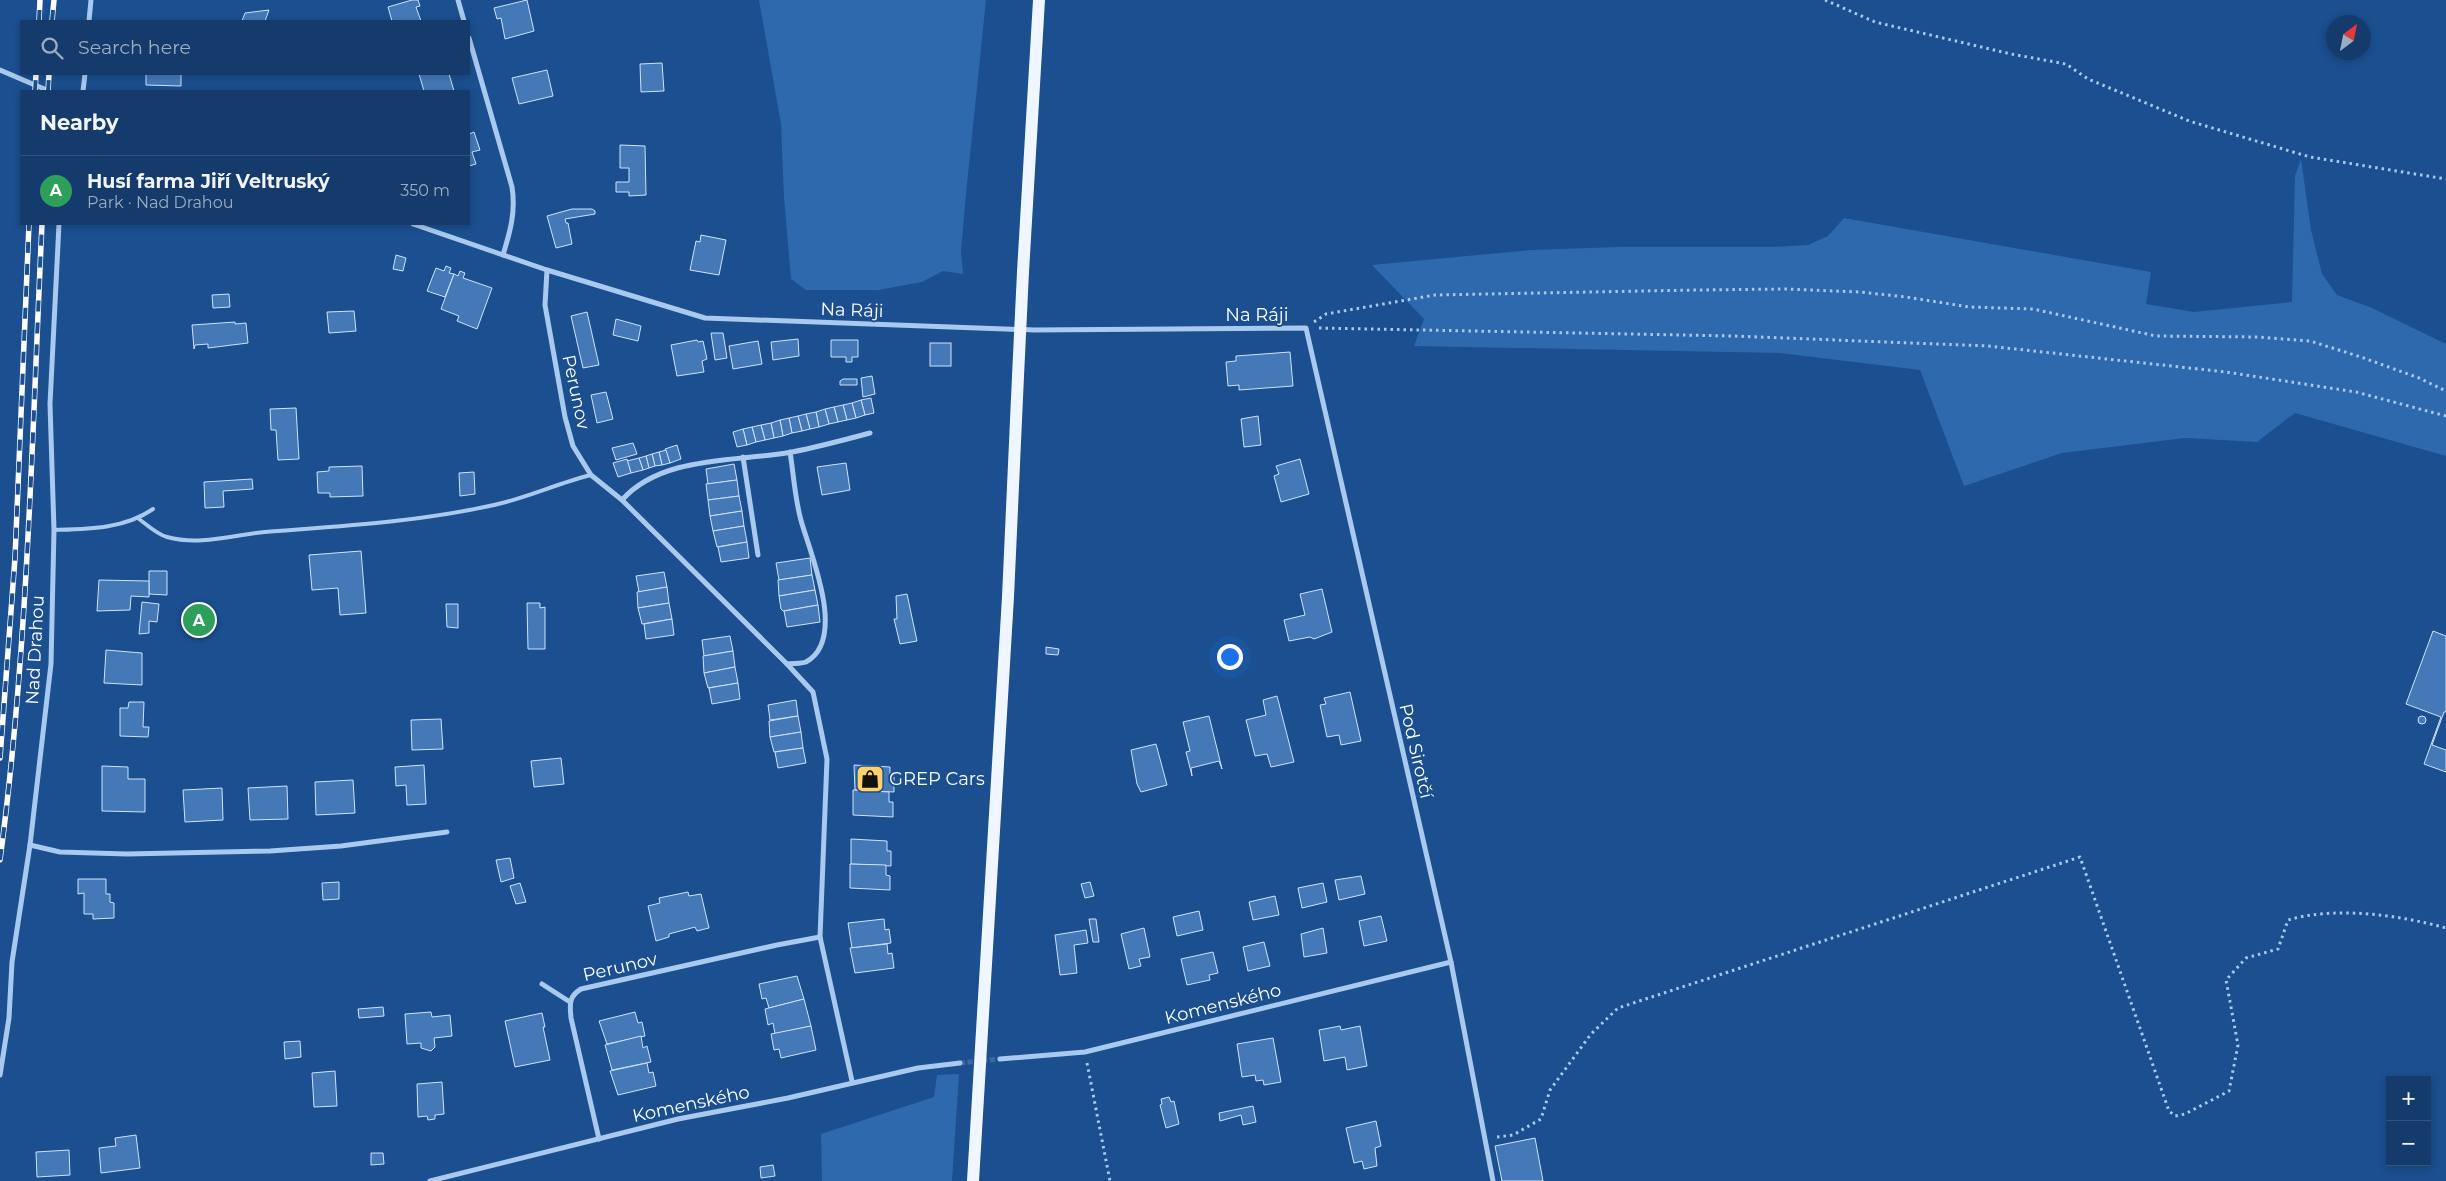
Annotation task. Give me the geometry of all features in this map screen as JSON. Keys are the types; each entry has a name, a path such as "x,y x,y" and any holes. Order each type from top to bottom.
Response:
{"main road":[{"path":"973,1181 1008,597 1023,272 1039,0"}],"street":[{"path":"89,20 90,0"},
{"path":"458,0 464,20"},
{"path":"470,41 512,187 513,219 503,255"},
{"path":"0,70 47,90"},
{"path":"83,90 85,75"},
{"name":"Nad Drahou","path":"0,1075 10,1018 12,962 30,846 51,664 54,530 50,404 59,225"},
{"name":"Na Ráji","path":"416,225 547,270 705,318 1035,330 1306,328"},
{"name":"Perunov","path":"547,270 546,305 565,418 573,446 591,475 622,500 788,664 813,692 827,759 820,937 852,1081"},
{"name":"Pod Sirotčí","path":"1306,328 1451,962 1493,1181"},
{"path":"622,500 633,488 659,474 711,460 790,452 870,432"},
{"path":"788,664 804,663 816,655 827,629 815,560 802,527 790,452"},
{"path":"743,457 758,554"},
{"path":"30,846 60,852 127,854 270,851 341,846 447,832"},
{"name":"Perunov","path":"599,1139 571,1018 570,1002 574,993 580,989 820,937"},
{"name":"Komenského","path":"1000,1060 1085,1052 1451,962"},
{"path":"542,984 570,1002"},
{"name":"Komenského","path":"430,1181 678,1118 788,1098 852,1081 960,1063"}],"lane":[{"path":"139,519 165,537 183,540 227,538 263,532 320,529 435,516 520,499 568,481 591,475"},
{"path":"54,530 104,527 139,519 153,509"}],"path":[{"path":"1825,0 1875,22 2011,54 2066,64 2088,79 2189,120 2310,157 2446,179"},
{"path":"1306,328 1326,314 1435,295 1706,290 1860,292 1969,307 2033,309 2156,336 2258,337 2310,341 2419,378 2446,391"},
{"path":"1306,328 1734,336 1988,346 2226,372 2347,390 2446,416"},
{"path":"1485,1139 1513,1135 1542,1119 1550,1090 1591,1034 1618,1008 2080,856 2169,1111 2176,1116 2184,1114 2229,1091 2238,1045 2226,980 2246,958 2278,949 2288,920 2314,915 2383,915 2446,928"},
{"path":"1085,1052 1110,1181"}],"shaded area":[{"path":"759,0 986,0 961,251 963,274 943,271 922,282 878,290 806,290 791,279 784,197 781,124"},
{"path":"2301,159 2311,230 2322,274 2337,295 2372,308 2446,344 2446,456 2295,413 2257,442 2185,438 2062,453 1964,486 1920,370 1780,353 1414,346 1424,319 1372,265 1531,250 1808,245 1828,236 1844,218 2151,272 2146,304 2194,312 2292,302 2295,176"},
{"path":"959,1074 952,1181 822,1181 821,1134 934,1097 937,1075"}],"building":[{"path":"418,0 420,6 416,7 421,20 392,20 388,7"},
{"path":"527,0 534,31 505,39 501,18 497,19 494,8"},
{"path":"269,10 265,20 242,20 245,13"},
{"path":"662,63 664,91 641,92 640,64"},
{"path":"547,70 553,96 519,104 512,78"},
{"path":"146,75 181,75 181,86 146,85"},
{"path":"419,75 449,75 454,90 424,90"},
{"path":"474,132 480,150 472,152 476,164 470,166 470,134"},
{"path":"620,145 645,146 646,195 629,196 629,192 616,192 616,182 629,182 629,168 620,168"},
{"path":"572,209 592,209 595,211 595,214 565,219 566,223 568,223 572,244 556,248 547,216"},
{"path":"701,235 726,240 719,275 690,270 696,241 700,242"},
{"path":"396,255 406,258 403,271 393,269"},
{"path":"446,266 451,268 449,273 454,274 445,297 427,291 436,268 444,271"},
{"path":"460,271 465,273 463,278 492,288 477,329 457,321 459,316 441,309 454,274 458,276"},
{"path":"229,294 230,307 213,308 212,295"},
{"path":"354,311 356,331 329,333 327,312"},
{"path":"587,312 599,365 583,368 571,316"},
{"path":"616,319 641,326 638,341 613,335"},
{"path":"235,322 235,324 246,323 248,343 208,348 208,344 195,345 194,349 192,325"},
{"path":"711,333 723,333 727,358 715,360"},
{"path":"798,339 799,356 773,360 771,342"},
{"path":"697,340 698,342 703,341 707,359 702,361 704,372 677,376 671,345"},
{"path":"831,340 858,340 858,357 852,357 852,362 846,362 846,357 831,357"},
{"path":"758,341 762,364 733,369 729,346"},
{"path":"930,343 951,343 951,366 930,366"},
{"path":"1290,352 1293,386 1239,390 1239,385 1228,386 1226,362 1236,361 1236,356"},
{"path":"872,376 875,394 863,397 861,378"},
{"path":"843,379 857,379 857,385 840,385 840,381"},
{"path":"606,392 613,419 597,423 591,395"},
{"path":"871,398 874,413 865,415 861,400"},
{"path":"861,400 865,415 856,418 852,403"},
{"path":"852,403 856,418 847,420 843,405"},
{"path":"843,405 847,420 838,422 834,407"},
{"path":"834,407 838,422 829,424 825,409"},
{"path":"296,408 299,459 278,460 276,430 271,430 270,409"},
{"path":"825,409 829,424 819,427 816,412"},
{"path":"816,412 819,427 810,429 806,414"},
{"path":"806,414 810,429 802,431 798,416"},
{"path":"798,416 802,431 792,433 789,418"},
{"path":"1258,416 1261,445 1244,447 1241,419"},
{"path":"789,418 792,433 783,436 780,420"},
{"path":"780,420 783,436 774,438 771,423"},
{"path":"771,423 774,438 765,440 761,425"},
{"path":"761,425 765,440 756,442 752,427"},
{"path":"752,427 756,442 747,445 743,429"},
{"path":"743,429 747,445 737,447 733,432"},
{"path":"633,443 637,454 616,460 612,448"},
{"path":"677,445 681,459 670,463 665,449"},
{"path":"666,450 670,463 662,465 659,452"},
{"path":"659,452 662,465 655,466 652,454"},
{"path":"652,454 655,466 649,468 646,456"},
{"path":"646,456 649,468 643,470 639,458"},
{"path":"639,458 643,470 631,473 627,461"},
{"path":"627,459 631,473 618,477 613,463"},
{"path":"1300,459 1309,494 1281,502 1274,476 1279,474 1276,466"},
{"path":"846,463 850,490 822,495 817,467"},
{"path":"734,464 737,480 708,484 706,469"},
{"path":"362,466 363,496 330,497 330,493 318,493 317,472 329,471 329,467"},
{"path":"474,472 475,494 460,496 459,473"},
{"path":"252,479 253,489 223,491 224,507 205,508 204,482"},
{"path":"737,480 739,496 708,500 706,484"},
{"path":"739,496 742,511 710,516 708,500"},
{"path":"742,511 744,526 713,531 710,516"},
{"path":"744,526 747,542 717,547 713,531"},
{"path":"747,542 749,558 721,562 718,547"},
{"path":"361,551 366,613 340,615 338,588 312,590 309,555"},
{"path":"810,558 812,575 779,580 776,563"},
{"path":"149,571 167,571 167,595 149,594"},
{"path":"664,572 667,587 639,592 636,576"},
{"path":"812,575 815,590 779,596 778,580"},
{"path":"99,580 149,581 149,597 131,596 130,610 97,611"},
{"path":"667,587 669,603 638,608 637,592"},
{"path":"1322,589 1332,632 1314,639 1310,637 1289,641 1284,620 1305,615 1300,594"},
{"path":"815,590 818,605 783,611 781,609 779,596"},
{"path":"907,594 917,641 900,644 894,619 897,619 896,596"},
{"path":"142,602 159,604 157,622 149,621 149,633 139,634"},
{"path":"527,603 540,603 540,608 545,607 545,649 528,649"},
{"path":"669,603 672,619 642,624 638,608"},
{"path":"446,604 458,604 458,628 447,627"},
{"path":"818,605 820,622 787,627 784,611"},
{"path":"672,619 674,635 646,639 644,624"},
{"path":"2433,631 2446,636 2446,712 2444,712 2432,745 2446,750 2446,772 2424,764 2441,717 2406,704"},
{"path":"730,636 733,651 704,656 702,640"},
{"path":"1046,647 1059,649 1058,655 1046,654"},
{"path":"106,650 142,653 142,685 104,683"},
{"path":"733,651 735,667 704,673 703,656"},
{"path":"735,667 738,683 708,688 704,673"},
{"path":"738,683 740,699 712,704 709,688"},
{"path":"1350,692 1361,741 1341,745 1339,735 1327,737 1320,705 1326,704 1324,698"},
{"path":"1277,696 1294,762 1271,767 1267,754 1255,756 1246,720 1266,715 1263,700"},
{"path":"796,700 798,716 770,720 768,705"},
{"path":"129,702 144,702 143,727 149,727 148,737 120,736 120,708 128,708"},
{"path":"798,716 801,732 770,737 769,721"},
{"path":"1209,716 1222,769 1219,761 1191,768 1192,776 1186,752 1190,751 1183,722"},
{"path":"2422,716 2426,720 2422,724 2418,720"},
{"path":"441,719 443,749 412,750 411,720"},
{"path":"801,732 803,748 774,752 770,737"},
{"path":"1156,744 1167,785 1141,792 1137,784 1131,750"},
{"path":"803,748 806,763 778,768 775,752"},
{"path":"561,758 564,784 534,787 531,761"},
{"path":"424,765 426,804 407,805 406,785 396,786 395,767"},
{"path":"854,765 890,767 890,777 894,777 894,792 855,790"},
{"path":"102,766 128,767 128,779 145,779 145,812 102,811"},
{"path":"353,780 355,813 316,815 315,782"},
{"path":"287,786 288,819 250,820 248,788"},
{"path":"222,788 223,820 185,822 183,790"},
{"path":"853,790 889,792 889,802 893,802 893,817 853,815"},
{"path":"851,839 887,841 887,851 891,851 891,866 851,864"},
{"path":"510,858 514,878 501,882 496,860"},
{"path":"850,864 886,865 886,875 890,876 890,890 850,888"},
{"path":"1361,876 1365,894 1339,900 1335,880"},
{"path":"78,879 106,879 106,894 110,894 110,902 114,903 114,918 93,919 93,914 84,914 84,893 78,894"},
{"path":"339,882 339,899 323,900 322,883"},
{"path":"1090,882 1094,896 1085,898 1081,884"},
{"path":"520,883 526,902 516,904 510,886"},
{"path":"1323,883 1327,902 1302,908 1298,888"},
{"path":"688,892 689,896 701,894 709,928 697,931 695,927 669,934 669,937 656,941 648,906 660,903 659,898"},
{"path":"1275,896 1279,915 1253,920 1249,902"},
{"path":"1199,911 1203,930 1177,936 1173,917"},
{"path":"1381,916 1387,941 1364,946 1359,921"},
{"path":"884,919 885,930 889,929 891,943 852,948 848,923"},
{"path":"1089,919 1096,919 1099,942 1093,942"},
{"path":"1144,928 1150,957 1139,959 1141,966 1129,969 1121,934"},
{"path":"1323,928 1327,953 1304,957 1301,934"},
{"path":"1086,930 1088,943 1074,945 1077,973 1060,975 1055,935"},
{"path":"1264,942 1270,966 1248,971 1243,947"},
{"path":"887,944 888,954 892,953 894,968 855,973 850,948"},
{"path":"1213,952 1218,973 1209,975 1210,980 1187,985 1181,959"},
{"path":"797,976 804,999 769,1008 766,998 762,999 759,984"},
{"path":"804,999 811,1026 775,1034 773,1023 768,1025 765,1009"},
{"path":"383,1007 384,1016 359,1018 358,1009"},
{"path":"431,1012 432,1017 450,1015 452,1036 434,1038 435,1047 431,1051 421,1048 421,1043 407,1044 405,1014"},
{"path":"635,1012 638,1023 642,1022 645,1036 607,1044 599,1021"},
{"path":"542,1013 550,1060 515,1067 505,1021"},
{"path":"811,1026 816,1050 781,1058 779,1049 774,1050 771,1034"},
{"path":"1340,1026 1341,1030 1360,1026 1367,1066 1347,1070 1345,1057 1324,1061 1319,1030"},
{"path":"641,1036 643,1048 647,1046 651,1062 612,1070 605,1045"},
{"path":"1273,1038 1281,1082 1264,1085 1263,1080 1256,1081 1255,1075 1242,1077 1237,1044"},
{"path":"300,1041 301,1057 285,1059 284,1042"},
{"path":"647,1063 649,1073 653,1072 656,1086 618,1095 610,1071"},
{"path":"335,1071 337,1106 314,1107 312,1073"},
{"path":"442,1082 444,1114 435,1115 435,1119 428,1120 427,1116 418,1117 417,1084"},
{"path":"1169,1097 1171,1102 1174,1101 1179,1124 1166,1128 1160,1105 1162,1104 1161,1099"},
{"path":"1253,1106 1256,1122 1243,1125 1241,1115 1220,1121 1219,1113"},
{"path":"1376,1121 1381,1146 1375,1148 1377,1166 1364,1169 1362,1161 1354,1163 1346,1128"},
{"path":"136,1135 140,1168 101,1173 99,1148 116,1146 115,1138"},
{"path":"1535,1138 1543,1181 1502,1181 1495,1146"},
{"path":"69,1150 70,1175 37,1177 36,1152"},
{"path":"371,1153 383,1153 384,1164 371,1165"},
{"path":"773,1165 775,1176 761,1178 760,1167"}],"tunnel":[{"path":"960,1063 1000,1059"}],"railway":[{"path":"39,20 40,0"},
{"path":"52,20 54,0"},
{"path":"35,90 36,75"},
{"path":"48,90 49,75"},
{"path":"0,758 15,558 29,225"},
{"path":"0,860 17,702 23,622 42,225"}],"place":[{"name":"Husí farma Jiří Veltruský","path":"199,620"},
{"name":"GREP Cars","path":"870,779"}]}
